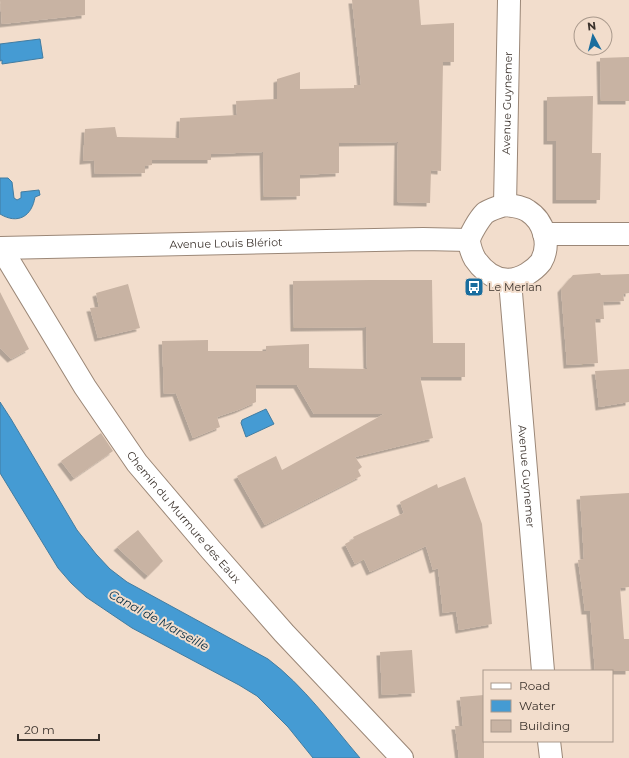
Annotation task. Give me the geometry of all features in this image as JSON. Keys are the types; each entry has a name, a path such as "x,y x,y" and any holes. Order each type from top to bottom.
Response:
{"street":[{"name":"Avenue Guynemer","path":"505,205 509,0"},
{"path":"505,205 517,206 528,210 537,218 543,227 544,234 545,250 540,262 532,271 522,278 510,281 497,277 486,271 460,240 486,212 505,205"},
{"path":"544,234 629,234"},
{"name":"Avenue Louis Blériot","path":"1,248 423,239 460,240"},
{"name":"Chemin du Murmure des Eaux","path":"1,248 85,387 137,463 279,627 402,758"},
{"name":"Avenue Guynemer","path":"510,281 543,670"},
{"path":"549,742 551,758"}],"water":[{"path":"40,39 43,58 2,64 2,60 0,61 0,44"},
{"path":"0,178 8,178 12,182 14,198 17,200 21,198 21,192 39,190 40,195 35,197 31,209 23,217 13,219 0,214"},
{"name":"Canal de Marseille","path":"0,402 77,530 110,569 127,582 268,659 305,693 360,758 313,758 288,727 257,696 132,628 86,597 71,583 58,568 0,473"},
{"path":"266,409 274,424 246,437 241,423 242,420"}],"building":[{"path":"0,0 85,0 85,15 2,24"},
{"path":"352,0 419,0 421,25 454,23 454,62 443,62 441,171 431,170 430,203 397,202 398,142 339,143 339,173 300,175 300,196 264,197 263,152 211,154 211,160 152,160 152,165 145,166 145,173 95,174 94,160 83,161 85,129 115,127 117,137 179,138 180,118 237,115 236,101 277,99 277,79 300,72 300,89 354,88 354,85 361,85"},
{"path":"629,57 629,101 601,101 600,58"},
{"path":"593,96 592,153 601,153 600,200 556,200 556,141 547,141 547,97"},
{"path":"600,273 601,275 629,274 629,293 623,294 624,301 603,302 604,319 595,319 598,363 567,365 561,289 573,275"},
{"path":"432,280 433,343 465,343 465,377 420,377 433,438 355,457 362,467 358,470 361,476 265,525 237,476 276,456 282,470 384,414 314,414 297,385 256,385 256,402 217,417 220,427 193,438 176,393 164,394 162,341 208,340 208,351 266,351 266,346 309,344 309,368 367,369 366,327 294,328 293,281"},
{"path":"128,284 140,328 98,338 90,308 99,307 96,293"},
{"path":"0,292 29,349 11,359 0,348"},
{"path":"629,369 629,402 599,407 595,371"},
{"path":"101,433 113,451 74,478 61,461"},
{"path":"465,477 482,524 492,624 459,630 456,611 443,613 438,568 433,570 426,546 370,572 364,559 355,564 345,544 354,539 353,537 404,513 400,502 437,484 438,488"},
{"path":"629,493 629,587 620,588 624,639 629,639 629,671 595,670 590,611 585,611 578,560 584,559 580,496"},
{"path":"138,530 163,561 148,576 117,547"},
{"path":"412,650 415,693 382,695 380,652"},
{"path":"483,695 484,758 459,758 455,726 463,726 460,697"}],"place":[{"name":"Le Merlan","path":"474,287"}]}
